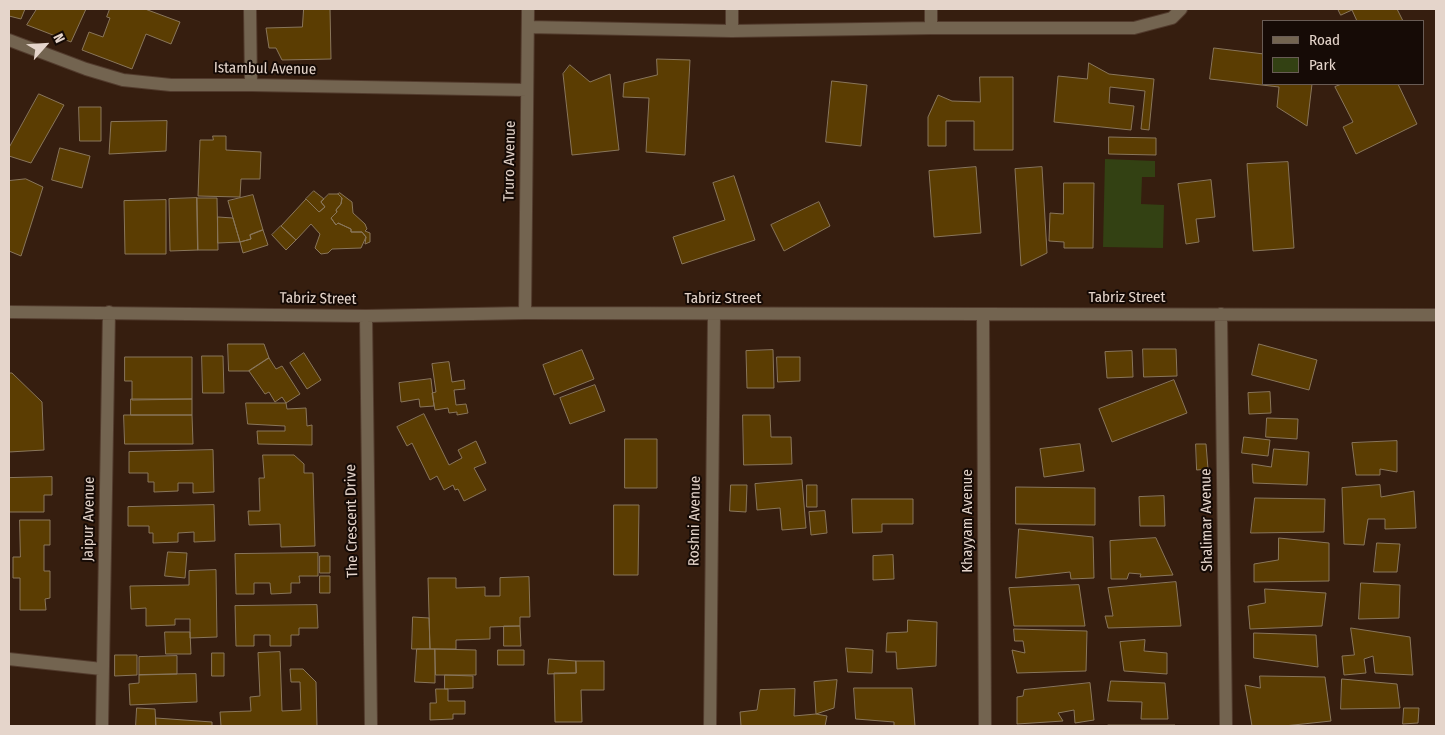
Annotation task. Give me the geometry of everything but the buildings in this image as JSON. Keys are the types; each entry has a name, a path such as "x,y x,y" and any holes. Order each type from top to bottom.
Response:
{"street":[{"path":"250,9 251,85"},
{"name":"Truro Avenue","path":"525,313 528,9"},
{"path":"732,9 732,31"},
{"path":"931,9 931,28"},
{"path":"528,27 732,31 931,28 1134,28 1166,21 1182,9"},
{"name":"Istambul Avenue","path":"9,40 86,69 123,80 171,85 527,90"},
{"name":"Tabriz Street","path":"9,312 366,316 525,313 714,315 1436,315"},
{"name":"Jaipur Avenue","path":"102,726 109,312"},
{"name":"Shalimar Avenue","path":"1220,314 1226,726"},
{"name":"Roshni Avenue","path":"710,726 714,315"},
{"name":"Khayyam Avenue","path":"983,315 985,726"},
{"name":"The Crescent Drive","path":"366,316 371,726"},
{"path":"9,659 102,669"}],"green space":[{"path":"1105,159 1155,161 1155,177 1142,177 1141,204 1164,205 1163,248 1103,247"}]}
